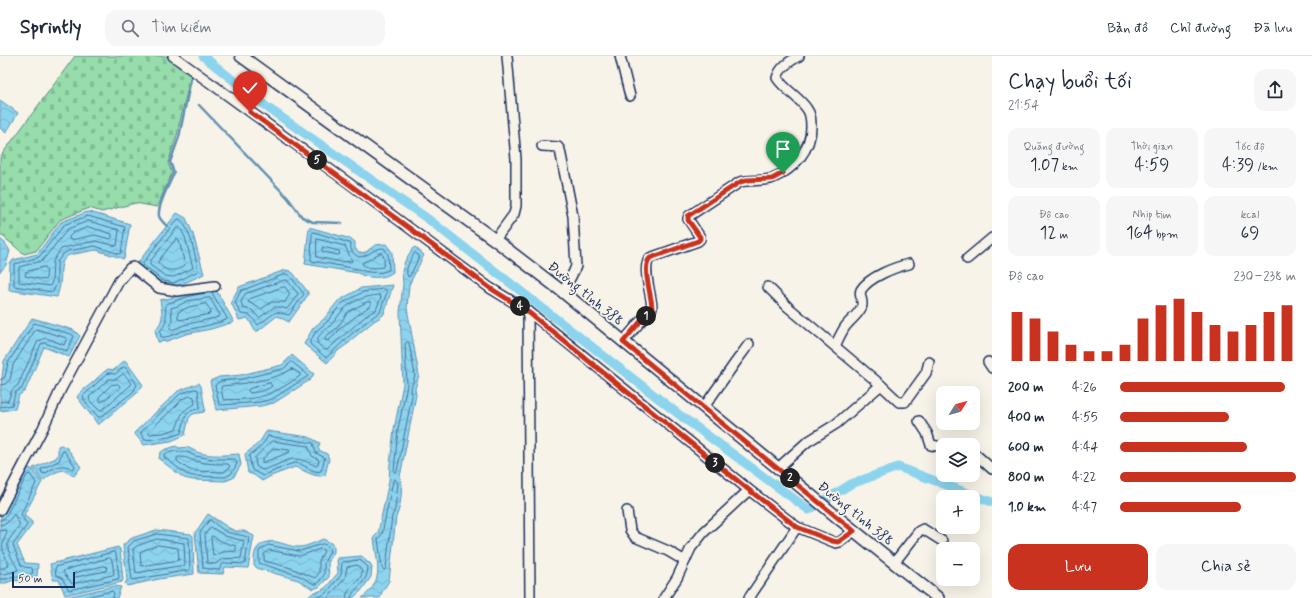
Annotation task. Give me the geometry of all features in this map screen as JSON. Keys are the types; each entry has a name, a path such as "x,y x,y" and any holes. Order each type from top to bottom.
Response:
{"main road":[{"name":"Đường tỉnh 388","path":"241,56 495,240 563,292 837,518 938,598"}],"street":[{"path":"173,56 346,181 490,288 528,312 797,527 836,542 840,542 854,531"},
{"path":"495,240 514,214 516,206 516,160 507,56"},
{"path":"620,56 630,96"},
{"path":"623,342 652,308 646,261 650,258 700,239 688,220 688,216 740,182 747,180 772,179 783,173 800,159 808,144 811,133 810,117 808,110 777,78 785,65 799,56"},
{"path":"542,146 558,147 560,150 572,216 576,266 563,292"},
{"path":"968,259 992,238"},
{"path":"835,346 845,327 862,307 863,302 860,295 862,289 888,270 909,264"},
{"path":"0,510 118,281 130,268 133,267 159,288 177,291 215,286"},
{"path":"768,287 788,307 881,385 899,402 905,402 927,371 929,362"},
{"path":"528,312 530,598"},
{"path":"704,407 735,362 750,344"},
{"path":"778,468 807,442 836,424 881,385"},
{"path":"919,421 927,433 932,445 936,446"},
{"path":"980,458 992,469"},
{"path":"664,598 677,578 691,548 704,532 749,490"},
{"path":"627,511 630,530 635,537 668,551 685,562"},
{"path":"749,598 797,527"},
{"path":"894,563 919,531 923,529 942,541"}],"green space":[{"path":"75,56 166,56 191,74 177,135 168,163 172,173 157,207 135,203 102,212 89,208 60,220 36,251 24,254 0,234 0,157"}],"water":[{"path":"0,100 18,113 6,133 0,128"},
{"path":"87,212 130,224 124,259 96,250 69,255 62,264 60,286 57,297 9,290 10,264 13,260 37,254 61,222"},
{"path":"177,213 186,218 193,234 204,274 176,287 161,285 136,265"},
{"path":"309,227 351,239 355,242 355,248 359,253 366,252 375,245 386,244 392,252 393,272 386,276 371,277 358,273 305,264"},
{"path":"0,239 5,243 10,251 6,265 0,272"},
{"path":"415,247 424,255 409,285 407,308 419,375 415,389 416,395 400,477 401,497 396,517 389,581 380,598 362,598 374,584 377,577 378,570 374,537 378,533 389,481 394,429 403,384 400,312 403,284 402,271 405,261 412,249"},
{"path":"285,270 293,273 308,292 308,295 289,322 277,316 258,331 255,331 248,318 239,320 231,302 239,287"},
{"path":"393,285 384,314 339,350 327,363 304,344 313,328 324,319 338,301 361,288"},
{"path":"215,288 234,322 211,329 186,334 167,341 158,342 155,330 162,319 160,300 175,297 184,293"},
{"path":"32,318 74,330 80,336 69,357 44,347 25,391 19,395 15,409 0,411 0,394 4,361"},
{"path":"292,355 314,374 310,380 274,403 261,406 216,410 210,381 219,377 241,375 282,365"},
{"path":"125,360 143,385 136,394 98,425 77,397 105,371 108,369 114,370"},
{"path":"199,383 201,386 205,409 204,412 193,414 189,418 185,435 171,441 144,445 134,433 178,391"},
{"path":"267,431 309,437 320,443 318,448 319,450 327,454 329,459 325,475 314,475 295,467 262,481 254,475 248,473 245,454 261,440"},
{"path":"61,445 67,448 81,467 74,476 63,470 52,474 43,481 33,468 56,458 58,454 58,446"},
{"path":"176,446 179,448 188,447 200,453 206,454 239,454 241,465 233,478 225,481 193,480 184,478 159,459 160,453"},
{"path":"26,468 32,469 42,482 24,515 32,522 32,525 17,545 25,563 38,564 37,576 22,582 14,580 6,583 0,583 0,519"},
{"path":"208,514 229,528 236,531 244,531 254,536 248,568 225,567 223,574 199,573 195,533"},
{"path":"156,530 191,534 193,536 194,574 159,579 127,586 125,584 127,580 123,545 132,538"},
{"path":"323,539 331,543 334,547 334,552 328,563 329,577 319,587 313,589 298,580 259,569 254,566 254,556 257,548 267,542 276,542 294,547 302,547"},
{"path":"118,547 120,549 122,582 65,595 59,580 53,580 50,564"},
{"path":"362,556 367,562 370,563 372,567 371,577 361,591 353,598 307,598 314,592 318,592 328,586 338,573 337,558"},
{"path":"114,586 121,587 117,598 62,598"}],"waterway":[{"path":"203,56 268,108 428,219 681,416 809,510 851,484 898,467 992,502"},
{"path":"167,226 160,219 159,211 162,200 174,173 170,162 179,137 192,74"},
{"path":"199,105 288,198 302,217 313,222 342,223"}],"route":[{"path":"250,112 490,288 528,312 797,527 832,541 840,542 854,531 623,342 652,308 646,261 650,258 700,239 688,220 688,216 740,182 755,179 772,179 783,173"}]}
